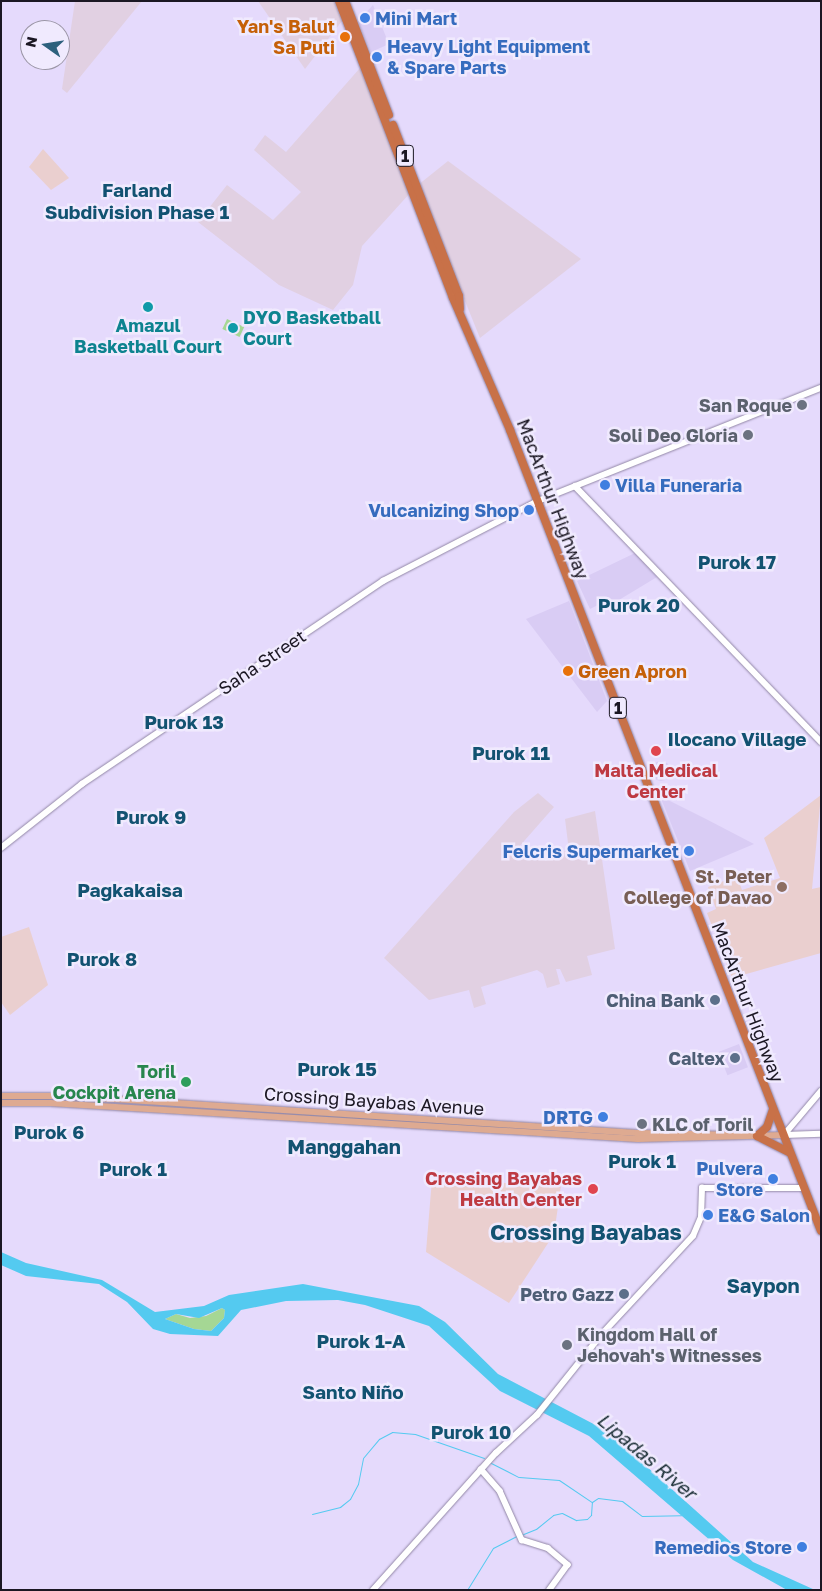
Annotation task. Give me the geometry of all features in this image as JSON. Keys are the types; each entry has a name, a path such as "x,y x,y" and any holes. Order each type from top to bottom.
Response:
{"highway":[{"name":"MacArthur Highway","path":"339,1 393,133"},
{"name":"MacArthur Highway","path":"345,1 460,311 538,501 821,1231"},
{"path":"773,1108 768,1128 757,1136 791,1153"}],"main road":[{"name":"Crossing Bayabas Avenue","path":"1,1096 68,1096 637,1133 729,1133 744,1136"},
{"name":"Crossing Bayabas Avenue","path":"1,1103 50,1103 638,1139 784,1135"}],"street":[{"name":"Saha Street","path":"1,848 78,786 383,581 538,501 821,388"},
{"path":"575,486 821,742"},
{"path":"784,1135 821,1091"},
{"path":"791,1126 791,1132 796,1135"},
{"path":"784,1135 821,1134"},
{"path":"373,1590 481,1469 559,1390 579,1364 692,1236 701,1217 702,1188 804,1188"},
{"path":"481,1469 500,1491 520,1535 526,1543 548,1548 568,1565 550,1590"}],"shaded area":[{"path":"75,1 142,1 67,93 62,89 65,70 70,70 70,35"},
{"path":"258,1 334,1 342,21 305,69"},
{"path":"373,5 389,44 371,52 358,21"},
{"path":"360,68 411,192 362,246 353,285 333,310 279,285 198,222 227,185 273,220 301,192 254,150 265,135 286,152"},
{"path":"43,149 69,178 51,190 29,167"},
{"path":"448,161 581,259 480,338 418,185"},
{"path":"635,553 657,577 609,606 606,601 590,609 577,581"},
{"path":"569,601 607,701 597,712 526,619"},
{"path":"661,761 668,764 671,771 668,778 661,781 654,778 651,771 654,764"},
{"path":"538,793 554,807 518,848 525,854 569,851 565,819 595,811 615,949 587,956 592,975 566,982 560,969 556,969 560,984 547,988 543,974 537,970 481,987 486,1004 474,1008 469,990 429,1000 384,958 514,812"},
{"name":"St. Peter College of Davao","path":"821,795 812,889 821,887 821,953 732,978 707,913 716,909 708,887 737,876 742,890 780,878 764,838"},
{"path":"660,796 706,819 754,844 690,871"},
{"path":"29,927 48,985 10,1015 1,1002 1,937"},
{"path":"739,1044 748,1067 727,1075 718,1052"},
{"path":"432,1179 561,1186 554,1234 509,1303 426,1252"}],"green space":[{"name":"DYO Basketball Court","path":"227,319 244,327 240,337 222,329"},
{"path":"222,1308 225,1310 224,1318 211,1331 194,1329 165,1319 176,1314 190,1318 206,1316"}],"water":[{"path":"1,1252 26,1263 102,1280 155,1312 204,1306 229,1295 303,1284 419,1306 445,1322 498,1374 607,1431 753,1562 815,1590 787,1590 733,1560 589,1436 500,1391 429,1326 365,1305 338,1300 286,1301 241,1310 218,1336 170,1334 153,1329 127,1302 99,1284 26,1276 1,1265","holes":["222,1308 225,1310 224,1318 211,1331 194,1329 165,1319 176,1314 199,1318"]}],"waterway":[{"path":"312,1514 340,1507 350,1499 358,1484 363,1458 379,1439 392,1432 415,1434 484,1458"},
{"path":"491,1463 519,1477 559,1480 592,1502"},
{"path":"521,1535 536,1529 553,1515 562,1513 576,1520 587,1519 591,1515 592,1502 598,1498 622,1501 642,1516 681,1515"},
{"path":"467,1590 493,1548 517,1536"}],"place":[{"name":"Mini Mart","path":"365,18"},
{"name":"Yan's Balut Sa Puti","path":"345,37"},
{"name":"Heavy Light Equipment & Spare Parts","path":"377,57"},
{"name":"Amazul Basketball Court","path":"148,307"},
{"name":"DYO Basketball Court","path":"233,328"},
{"name":"San Roque","path":"802,405"},
{"name":"Soli Deo Gloria","path":"748,435"},
{"name":"Villa Funeraria","path":"605,485"},
{"name":"Vulcanizing Shop","path":"529,510"},
{"name":"Green Apron","path":"568,671"},
{"name":"Malta Medical Center","path":"656,751"},
{"name":"Felcris Supermarket","path":"689,851"},
{"name":"St. Peter College of Davao","path":"782,887"},
{"name":"China Bank","path":"715,1000"},
{"name":"Caltex","path":"735,1058"},
{"name":"Toril Cockpit Arena","path":"186,1082"},
{"name":"DRTG","path":"603,1117"},
{"name":"KLC of Toril","path":"642,1124"},
{"name":"Pulvera Store","path":"773,1179"},
{"name":"Crossing Bayabas Health Center","path":"593,1189"},
{"name":"E&G Salon","path":"708,1215"},
{"name":"Petro Gazz","path":"624,1294"},
{"name":"Kingdom Hall of Jehovah's Witnesses","path":"567,1345"},
{"name":"Remedios Store","path":"802,1547"}],"district":[{"name":"Farland Subdivision Phase 1","path":"137,201"},
{"name":"Purok 17","path":"737,562"},
{"name":"Purok 20","path":"639,605"},
{"name":"Purok 13","path":"184,722"},
{"name":"Ilocano Village","path":"737,739"},
{"name":"Purok 11","path":"511,753"},
{"name":"Purok 9","path":"151,817"},
{"name":"Pagkakaisa","path":"130,890"},
{"name":"Purok 8","path":"102,959"},
{"name":"Purok 15","path":"337,1069"},
{"name":"Purok 6","path":"49,1132"},
{"name":"Manggahan","path":"344,1146"},
{"name":"Purok 1","path":"642,1161"},
{"name":"Purok 1","path":"133,1169"},
{"name":"Crossing Bayabas","path":"586,1232"},
{"name":"Saypon","path":"763,1285"},
{"name":"Purok 1-A","path":"361,1341"},
{"name":"Santo Niño","path":"353,1392"},
{"name":"Purok 10","path":"471,1432"}],"water label":[{"name":"Lipadas River","path":"647,1456"}]}
